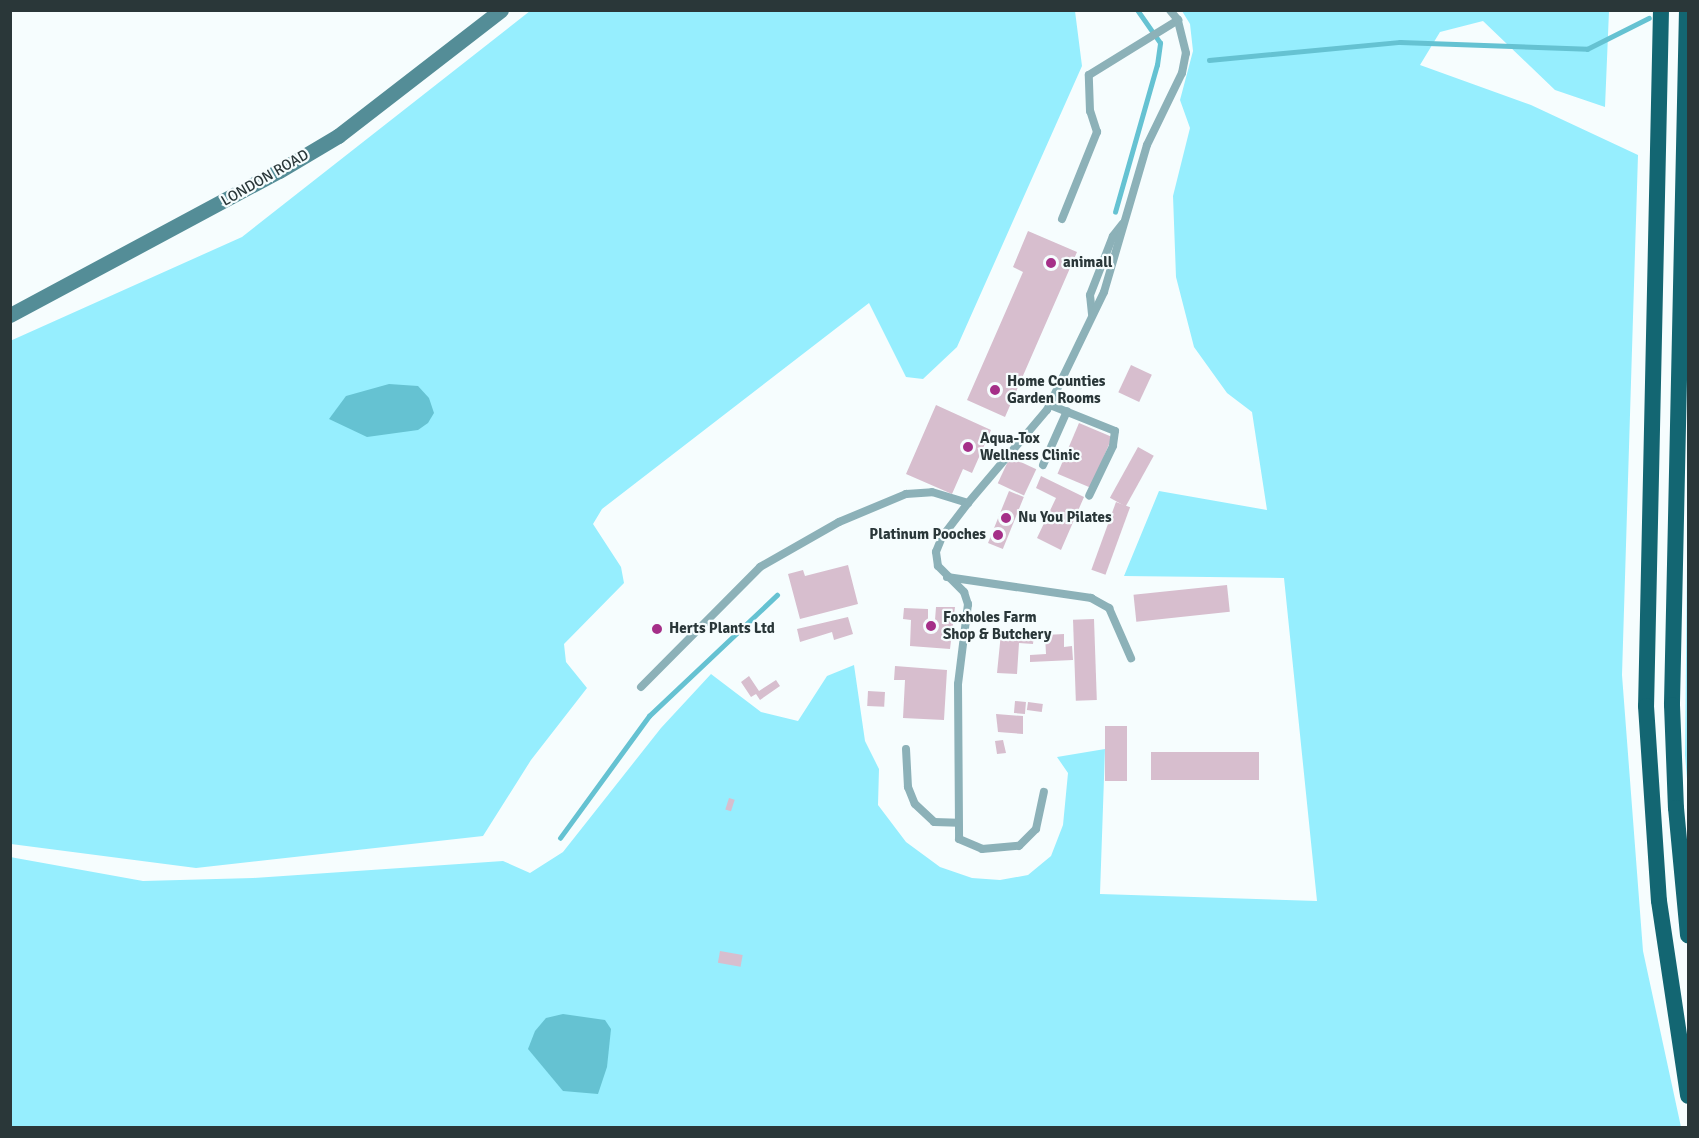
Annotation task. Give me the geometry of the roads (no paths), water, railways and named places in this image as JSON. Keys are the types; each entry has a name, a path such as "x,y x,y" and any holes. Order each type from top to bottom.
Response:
{"highway":[{"path":"1661,10 1646,706 1659,901 1689,1096"},
{"path":"1687,10 1672,705 1676,808 1689,935"}],"main road":[{"name":"LONDON ROAD","path":"10,315 269,177 338,136 501,10"}],"lane":[{"path":"1044,792 1036,828 1019,846 982,849 967,845 959,839 958,684 968,604 964,592 938,566 936,552 942,537 968,503 1050,405 1092,318 1127,217 1147,145 1182,73 1186,53 1178,20 1170,10"},
{"path":"1062,219 1098,132 1090,111 1089,75 1178,20"},
{"path":"1050,405 1115,431 1113,446 1089,496"},
{"path":"1043,465 1067,411"},
{"path":"641,687 760,567 839,522 906,494 932,492 968,503"},
{"path":"946,576 1091,598 1109,608 1131,658"},
{"path":"906,749 908,787 915,804 934,822 958,823"}],"waterway":[{"path":"1115,212 1157,65 1160,43 1137,10"},
{"path":"1209,60 1400,42 1587,49 1649,18"},
{"path":"560,838 649,716 777,595"}],"place":[{"name":"animall","path":"1051,263"},
{"name":"Home Counties Garden Rooms","path":"995,390"},
{"name":"Aqua-Tox Wellness Clinic","path":"968,447"},
{"name":"Nu You Pilates","path":"1006,518"},
{"name":"Platinum Pooches","path":"998,535"},
{"name":"Foxholes Farm Shop & Butchery","path":"931,626"},
{"name":"Herts Plants Ltd","path":"657,629"}]}
